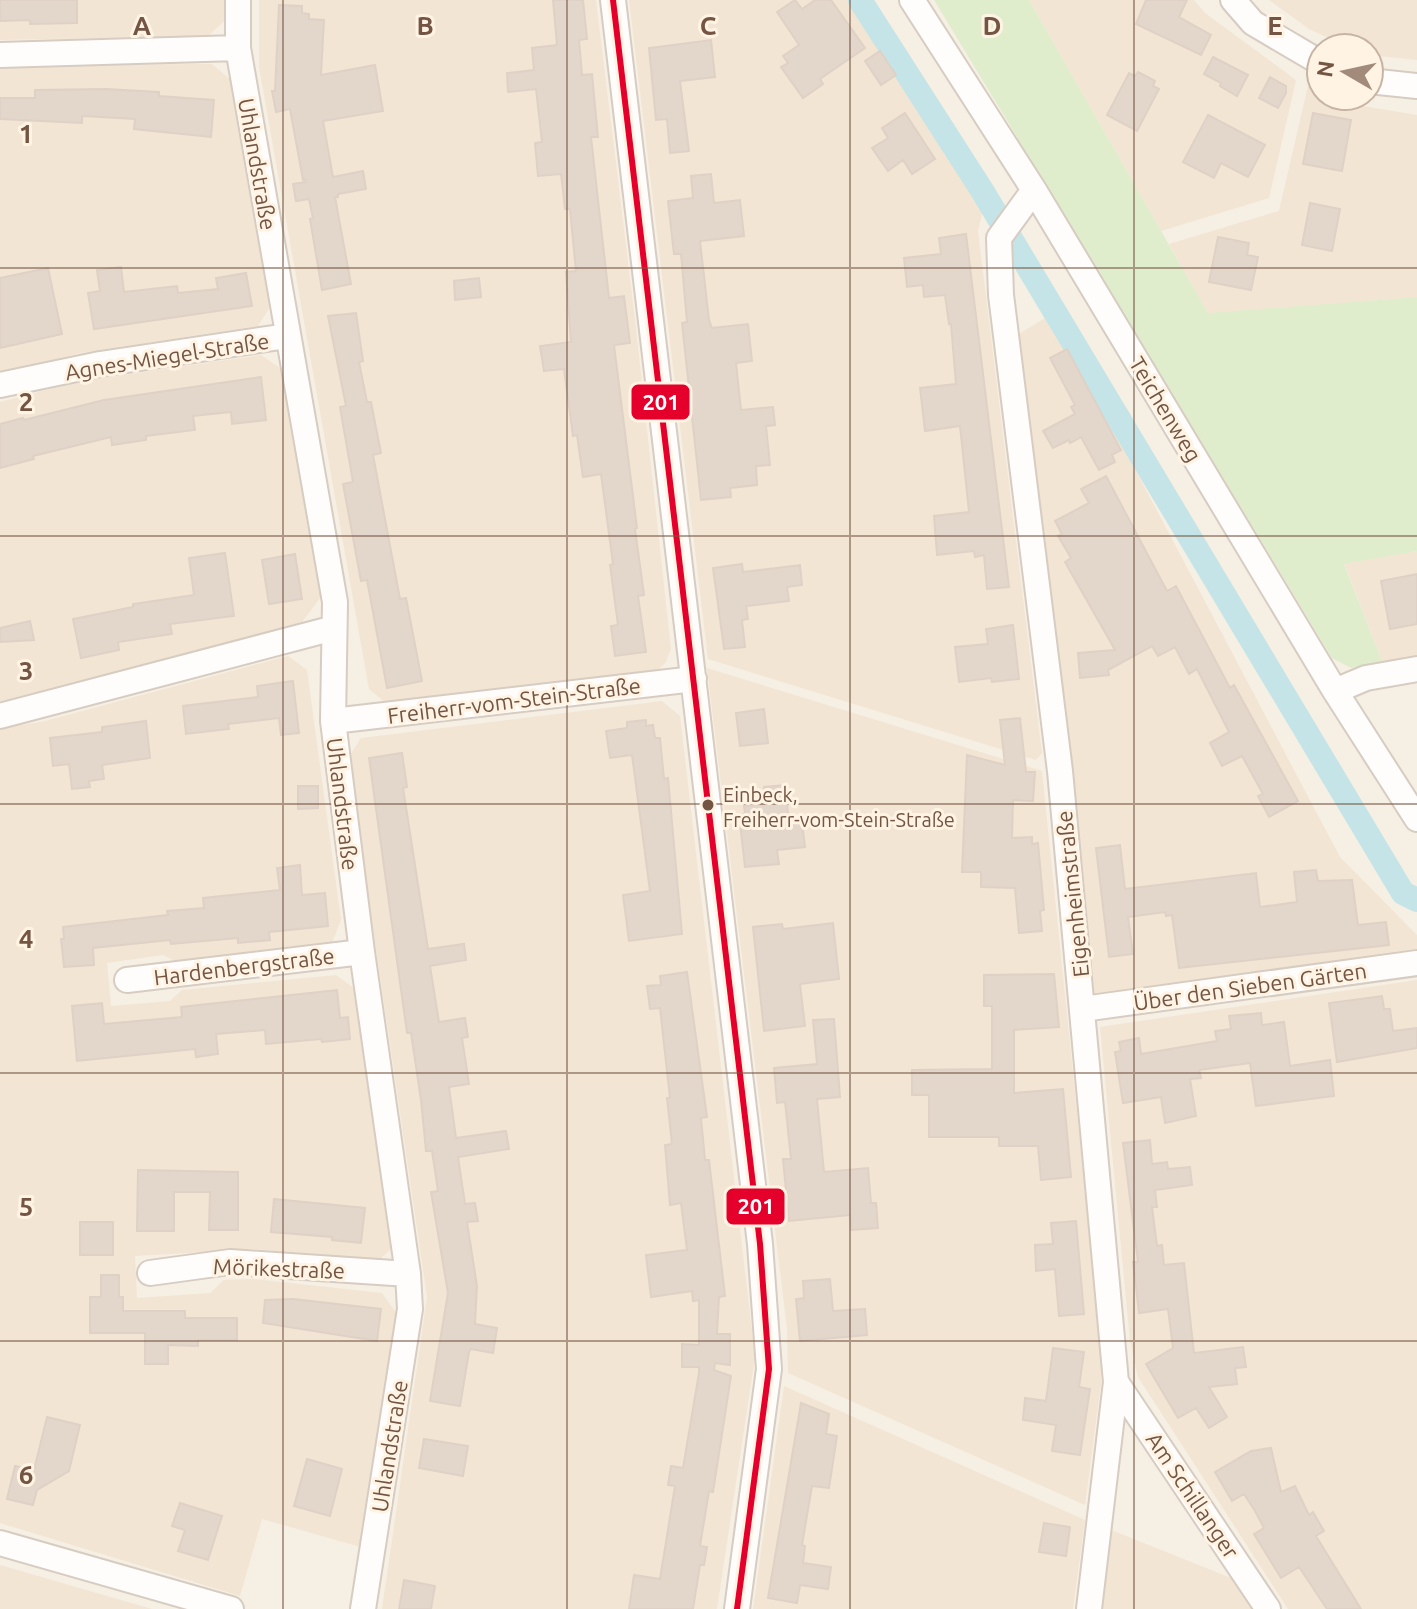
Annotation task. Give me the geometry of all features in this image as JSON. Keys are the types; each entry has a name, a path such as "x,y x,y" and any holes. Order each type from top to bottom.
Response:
{"street":[{"name":"Uhlandstraße","path":"238,0 238,48 335,602 333,721 408,1274 410,1309 363,1609"},
{"path":"613,0 760,1244 769,1369 737,1609"},
{"name":"Teichenweg","path":"912,0 1033,190 1335,691 1417,819"},
{"path":"1233,0 1253,23 1305,54"},
{"path":"0,55 238,48"},
{"path":"1385,83 1417,86"},
{"name":"Eigenheimstraße","path":"1033,190 999,238 1001,295 1060,771 1116,1382 1089,1609"},
{"name":"Agnes-Miegel-Straße","path":"0,385 100,364 287,336"},
{"path":"0,716 334,628"},
{"path":"1335,691 1366,678 1417,669"},
{"name":"Freiherr-vom-Stein-Straße","path":"333,721 694,679"},
{"name":"Hardenbergstraße","path":"127,980 362,952"},
{"name":"Über den Sieben Gärten","path":"1083,1009 1417,963"},
{"name":"Mörikestraße","path":"150,1273 230,1262 408,1274"},
{"name":"Am Schillanger","path":"1116,1382 1268,1609"},
{"path":"0,1543 231,1609"}],"shaded area":[{"path":"0,0 230,0 229,17 208,36 0,40"},
{"path":"259,0 596,0 671,649 666,662 657,671 387,704 369,689 259,67"},
{"path":"629,0 851,0 886,49 984,206 978,231 1042,753 1036,760 708,659"},
{"path":"1029,0 1194,0 1205,13 1296,80 1269,198 1161,231"},
{"path":"1269,0 1417,0 1417,60 1385,57 1385,32 1315,32"},
{"path":"212,64 232,81 270,307 258,326 80,353 0,373 0,65"},
{"path":"1305,99 1305,112 1385,110 1417,115 1417,297 1208,314 1169,244 1279,211"},
{"path":"1050,315 1071,348 1340,857 1417,935 1417,953 1095,999 1019,334"},
{"path":"261,355 283,370 321,597 302,622 27,698 0,701 0,402 81,381"},
{"path":"1417,551 1417,657 1382,661 1344,563"},
{"path":"288,656 307,670 341,920 330,948 177,962 163,955 107,963 111,1006 170,1001 182,990 336,975 355,989 393,1247 377,1262 257,1249 135,1256 137,1298 210,1293 224,1280 253,1279 382,1293 397,1314 364,1548 262,1519 240,1596 0,1523 0,728 41,722"},
{"path":"707,668 1042,771 1102,1355 1085,1505 788,1373 787,1329"},
{"path":"662,701 680,716 755,1357 717,1609 382,1609 427,1297 348,758 361,738"},
{"path":"1417,980 1417,1609 1288,1609 1138,1377 1130,1341 1100,1027"},
{"path":"784,1386 1085,1520 1073,1609 753,1609"},
{"path":"1111,1530 1231,1578 1252,1609 1102,1609"},
{"path":"0,1565 152,1609 0,1609"}],"green space":[{"path":"934,0 1029,0 1208,313 1417,297 1417,551 1344,564 1382,661 1351,668 1332,658"}],"building":[{"path":"0,0 77,0 77,23 0,21"},
{"path":"553,0 583,0 587,39 579,40 582,75 592,74 598,137 591,137 609,298 624,296 630,343 614,345 644,595 638,596 646,652 615,656 611,626 618,625 601,474 583,477 577,435 573,436 564,369 544,371 540,346 571,342 566,272 576,271 570,209 565,209 561,174 538,176 535,143 542,142 536,89 508,92 507,73 534,70 532,48 557,45"},
{"path":"795,0 802,9 815,0 831,0 865,48 820,79 823,84 803,98 781,67 788,63 783,56 799,45 777,12"},
{"path":"1146,0 1187,0 1179,17 1211,35 1201,55 1136,24"},
{"path":"279,5 302,6 302,13 309,14 309,19 324,20 321,75 375,65 383,111 323,121 333,177 363,171 366,189 335,197 351,284 322,290 309,199 296,201 293,184 306,182 303,180 290,109 276,112 272,91 275,91"},
{"path":"711,40 715,77 680,81 689,151 670,153 667,119 656,120 649,48"},
{"path":"880,51 896,75 881,85 865,61"},
{"path":"1213,57 1248,75 1237,96 1204,74"},
{"path":"1138,72 1155,81 1153,86 1159,89 1137,131 1107,115 1129,73 1135,76"},
{"path":"1270,77 1286,86 1278,108 1259,98"},
{"path":"106,89 214,100 211,137 134,129 135,119 82,116 82,123 0,119 0,98 35,98 35,90"},
{"path":"905,113 935,159 912,174 903,160 888,171 872,148 888,138 882,128"},
{"path":"1313,113 1351,120 1342,171 1303,164"},
{"path":"1208,115 1265,145 1248,177 1221,163 1214,178 1183,162"},
{"path":"711,174 714,203 740,200 744,236 700,241 709,320 712,328 748,324 752,361 736,363 741,410 773,407 775,425 766,426 770,465 756,466 757,485 730,488 731,497 701,500 682,323 687,322 681,254 674,254 668,201 693,198 691,176"},
{"path":"1310,203 1340,209 1332,251 1302,245"},
{"path":"966,234 1009,587 987,589 984,555 975,557 974,551 937,555 934,516 969,512 960,426 925,431 920,388 956,384 951,324 945,295 924,297 923,285 907,287 904,258 941,254 939,238"},
{"path":"1218,237 1249,243 1247,255 1258,257 1251,290 1209,282"},
{"path":"121,267 124,292 177,286 178,293 218,289 216,278 246,273 252,306 94,329 88,293 100,291 97,270"},
{"path":"48,268 62,334 0,348 0,278"},
{"path":"479,278 481,297 455,300 454,281"},
{"path":"356,313 363,361 359,362 381,453 373,455 400,599 406,598 422,681 387,688 367,580 361,581 343,484 353,482 340,407 346,406 328,316"},
{"path":"1067,349 1121,450 1112,455 1115,462 1099,470 1081,437 1053,448 1043,431 1075,414 1071,407 1075,405 1050,358"},
{"path":"261,377 266,420 232,424 231,412 193,416 195,430 146,436 146,440 112,445 111,437 33,456 34,459 0,468 0,424 104,400"},
{"path":"1106,476 1167,591 1176,586 1230,688 1234,685 1298,801 1269,817 1258,796 1263,794 1242,756 1222,766 1210,743 1229,732 1197,669 1189,674 1175,647 1158,656 1152,646 1108,670 1109,675 1080,678 1078,653 1115,650 1065,562 1071,558 1058,536 1062,534 1055,521 1089,503 1081,489"},
{"path":"225,553 234,616 170,624 172,634 118,642 119,650 81,658 73,619 133,607 133,604 194,595 189,558"},
{"path":"295,554 302,599 269,604 262,560"},
{"path":"742,564 743,572 800,565 802,585 787,587 789,601 746,606 748,619 742,620 745,647 724,649 713,568"},
{"path":"1417,574 1417,624 1390,629 1381,581"},
{"path":"30,621 34,640 0,642 0,628"},
{"path":"1013,625 1019,679 959,682 955,647 988,644 986,629"},
{"path":"293,681 299,733 281,735 279,718 228,724 229,729 186,734 183,706 258,697 257,686"},
{"path":"764,709 768,743 740,746 736,713"},
{"path":"1020,718 1026,772 1035,772 1033,801 1013,800 1012,838 1032,837 1032,844 1038,843 1044,910 1040,911 1042,931 1019,933 1015,888 981,887 981,872 962,872 967,755 1005,765 1000,720"},
{"path":"646,720 646,726 653,725 655,738 660,738 664,779 668,778 682,934 629,941 623,895 650,891 632,755 610,758 606,731 627,728 627,722"},
{"path":"146,721 150,758 102,765 104,779 89,781 90,787 72,789 69,764 53,766 50,738 102,732 102,727"},
{"path":"402,753 407,787 403,788 428,949 464,944 466,960 430,966 439,1022 465,1018 468,1037 462,1038 469,1084 449,1087 456,1138 506,1131 509,1149 458,1157 465,1204 475,1203 478,1221 467,1222 477,1286 475,1324 497,1328 493,1353 471,1349 469,1352 460,1406 430,1401 448,1293 431,1192 438,1191 432,1151 426,1151 411,1033 407,1033 369,758"},
{"path":"785,785 789,823 802,822 805,847 777,850 779,864 745,867 739,814 745,814 744,806 766,804 764,787"},
{"path":"298,786 318,786 318,808 298,809"},
{"path":"1120,845 1125,889 1256,873 1260,907 1297,902 1294,872 1316,870 1318,881 1352,880 1358,925 1386,922 1389,945 1179,968 1172,915 1166,916 1165,912 1128,917 1133,954 1109,957 1096,848"},
{"path":"300,865 302,895 325,893 328,926 269,932 270,940 238,943 238,938 171,944 170,940 93,948 94,965 64,967 63,927 168,915 167,911 204,908 203,898 280,890 277,868"},
{"path":"833,923 839,979 800,984 805,1026 764,1031 753,927 782,924 783,929"},
{"path":"687,972 707,1117 701,1118 705,1160 709,1160 725,1296 719,1297 717,1334 730,1334 730,1365 715,1363 714,1370 731,1376 713,1492 709,1491 700,1546 707,1547 704,1565 700,1565 693,1609 629,1609 634,1575 660,1579 675,1486 668,1485 671,1466 683,1468 699,1373 699,1367 682,1367 682,1344 699,1345 699,1300 693,1301 692,1291 651,1297 646,1255 687,1250 681,1203 670,1205 665,1145 672,1144 667,1098 670,1098 660,1008 650,1009 647,986 661,985 660,976"},
{"path":"1054,974 1059,1027 1014,1030 1014,1093 1063,1089 1071,1177 1041,1180 1038,1146 999,1146 999,1137 929,1137 929,1095 912,1095 912,1070 992,1069 992,1006 984,1006 984,975"},
{"path":"337,990 340,1018 348,1017 350,1039 266,1044 265,1030 216,1034 218,1054 196,1057 195,1049 77,1061 72,1006 102,1003 104,1024 182,1017 181,1007"},
{"path":"1382,996 1384,1009 1390,1009 1393,1031 1417,1028 1417,1048 1337,1062 1329,1003"},
{"path":"1261,1013 1262,1025 1284,1022 1290,1066 1330,1060 1334,1096 1256,1106 1250,1063 1199,1070 1201,1078 1190,1079 1196,1116 1165,1123 1161,1097 1123,1103 1115,1052 1121,1051 1119,1042 1139,1038 1141,1054 1217,1041 1215,1031 1231,1029 1229,1016"},
{"path":"834,1019 840,1097 817,1099 824,1172 868,1168 871,1203 876,1203 878,1228 851,1230 850,1215 789,1221 783,1159 791,1159 785,1102 777,1103 774,1068 817,1064 813,1020"},
{"path":"1150,1140 1152,1164 1167,1162 1168,1169 1190,1167 1192,1185 1155,1190 1157,1207 1152,1207 1157,1246 1162,1245 1164,1265 1184,1263 1194,1353 1243,1347 1246,1367 1235,1368 1237,1384 1209,1387 1227,1417 1209,1428 1196,1408 1178,1418 1146,1364 1173,1348 1168,1309 1139,1313 1133,1262 1138,1262 1123,1143"},
{"path":"138,1170 238,1172 238,1230 209,1230 210,1192 174,1192 174,1231 137,1231"},
{"path":"274,1199 365,1208 361,1243 332,1240 332,1237 271,1232"},
{"path":"1076,1221 1084,1314 1059,1316 1055,1269 1036,1271 1035,1245 1053,1244 1051,1223"},
{"path":"80,1222 113,1222 113,1255 80,1255"},
{"path":"101,1275 119,1275 119,1297 123,1297 123,1311 185,1311 185,1318 237,1318 237,1340 198,1340 198,1346 168,1345 168,1364 145,1364 145,1333 90,1333 90,1297 101,1297"},
{"path":"830,1279 833,1311 865,1309 867,1335 800,1341 796,1299 804,1298 803,1281"},
{"path":"293,1299 381,1309 377,1341 263,1323 265,1300"},
{"path":"1053,1348 1084,1352 1079,1387 1090,1389 1080,1455 1052,1451 1056,1425 1023,1420 1025,1398 1046,1401"},
{"path":"801,1403 829,1414 826,1434 837,1436 829,1488 812,1486 802,1545 805,1546 803,1563 831,1567 828,1589 800,1585 797,1603 768,1598"},
{"path":"47,1417 80,1425 69,1471 37,1490 33,1505 7,1499 15,1466 34,1470"},
{"path":"424,1439 468,1446 463,1476 419,1468"},
{"path":"1271,1448 1281,1492 1295,1486 1309,1515 1313,1512 1324,1531 1316,1536 1361,1609 1327,1609 1299,1567 1281,1578 1254,1534 1264,1528 1255,1511 1244,1494 1232,1501 1215,1472 1251,1451"},
{"path":"307,1459 342,1469 330,1516 294,1506"},
{"path":"180,1503 222,1516 208,1560 178,1551 185,1530 172,1526"},
{"path":"1044,1523 1070,1527 1066,1556 1039,1552"},
{"path":"404,1580 435,1586 431,1609 399,1609"}],"waterway":[{"path":"860,0 983,192 1403,893 1417,900"}],"transit line":[{"name":"201","path":"613,0 760,1244 769,1369 737,1609"}],"place":[{"name":"Einbeck, Freiherr-vom-Stein-Straße","path":"708,805"}]}
